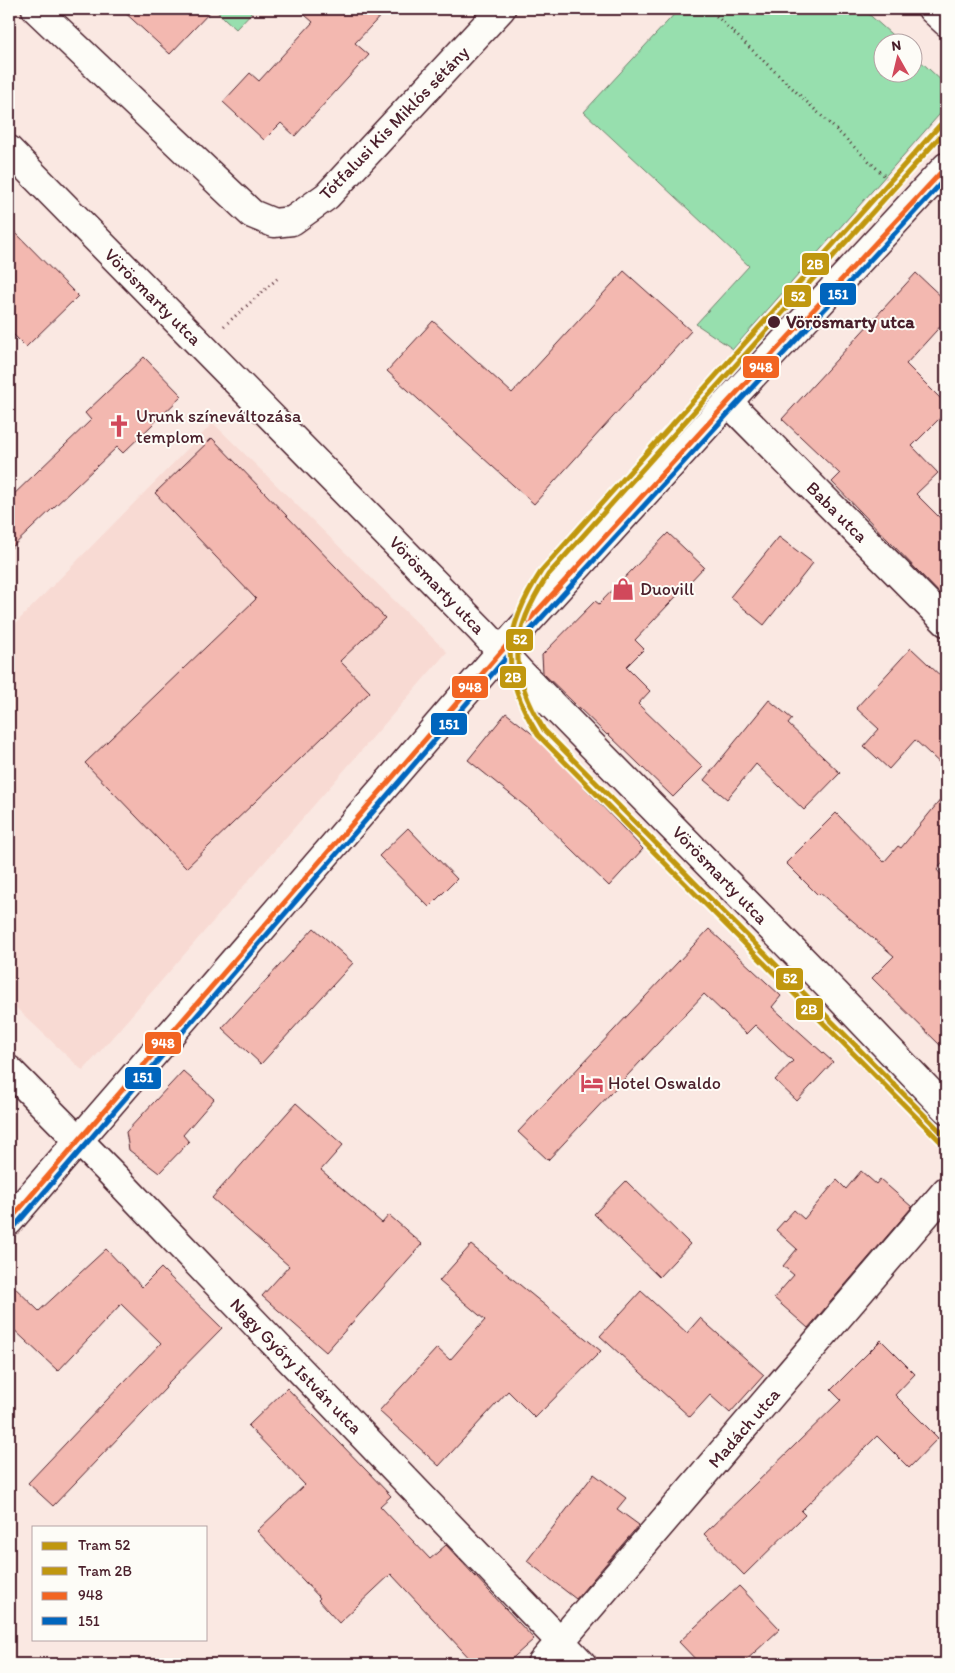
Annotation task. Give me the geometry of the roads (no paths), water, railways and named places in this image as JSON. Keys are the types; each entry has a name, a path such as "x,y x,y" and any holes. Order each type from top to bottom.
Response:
{"street":[{"name":"Tótfalusi Kis Miklós sétány","path":"36,9 252,214 274,223 292,221 327,196 501,9"},
{"path":"932,9 946,22"},
{"name":"Vörösmarty utca","path":"9,150 481,630 946,1109"},
{"path":"9,1221 501,652 728,402 946,167"},
{"name":"Baba utca","path":"728,402 946,622"},
{"name":"Nagy Győry István utca","path":"9,1070 111,1173 582,1664"},
{"name":"Madách utca","path":"541,1664 946,1191"}],"tram line":[{"name":"2B","path":"940,125 542,570 519,613 513,632 510,652 517,691 525,712 538,735 941,1142"},
{"name":"52","path":"946,130 548,575 535,596 526,616 520,634 518,652 519,670 524,689 532,709 544,730 946,1137"}],"place":[{"name":"Vörösmarty utca","path":"774,322"},
{"name":"Urunk színeváltozása templom","path":"119,426"},
{"name":"Duovill","path":"623,589"},
{"name":"Hotel Oswaldo","path":"592,1083"}]}
